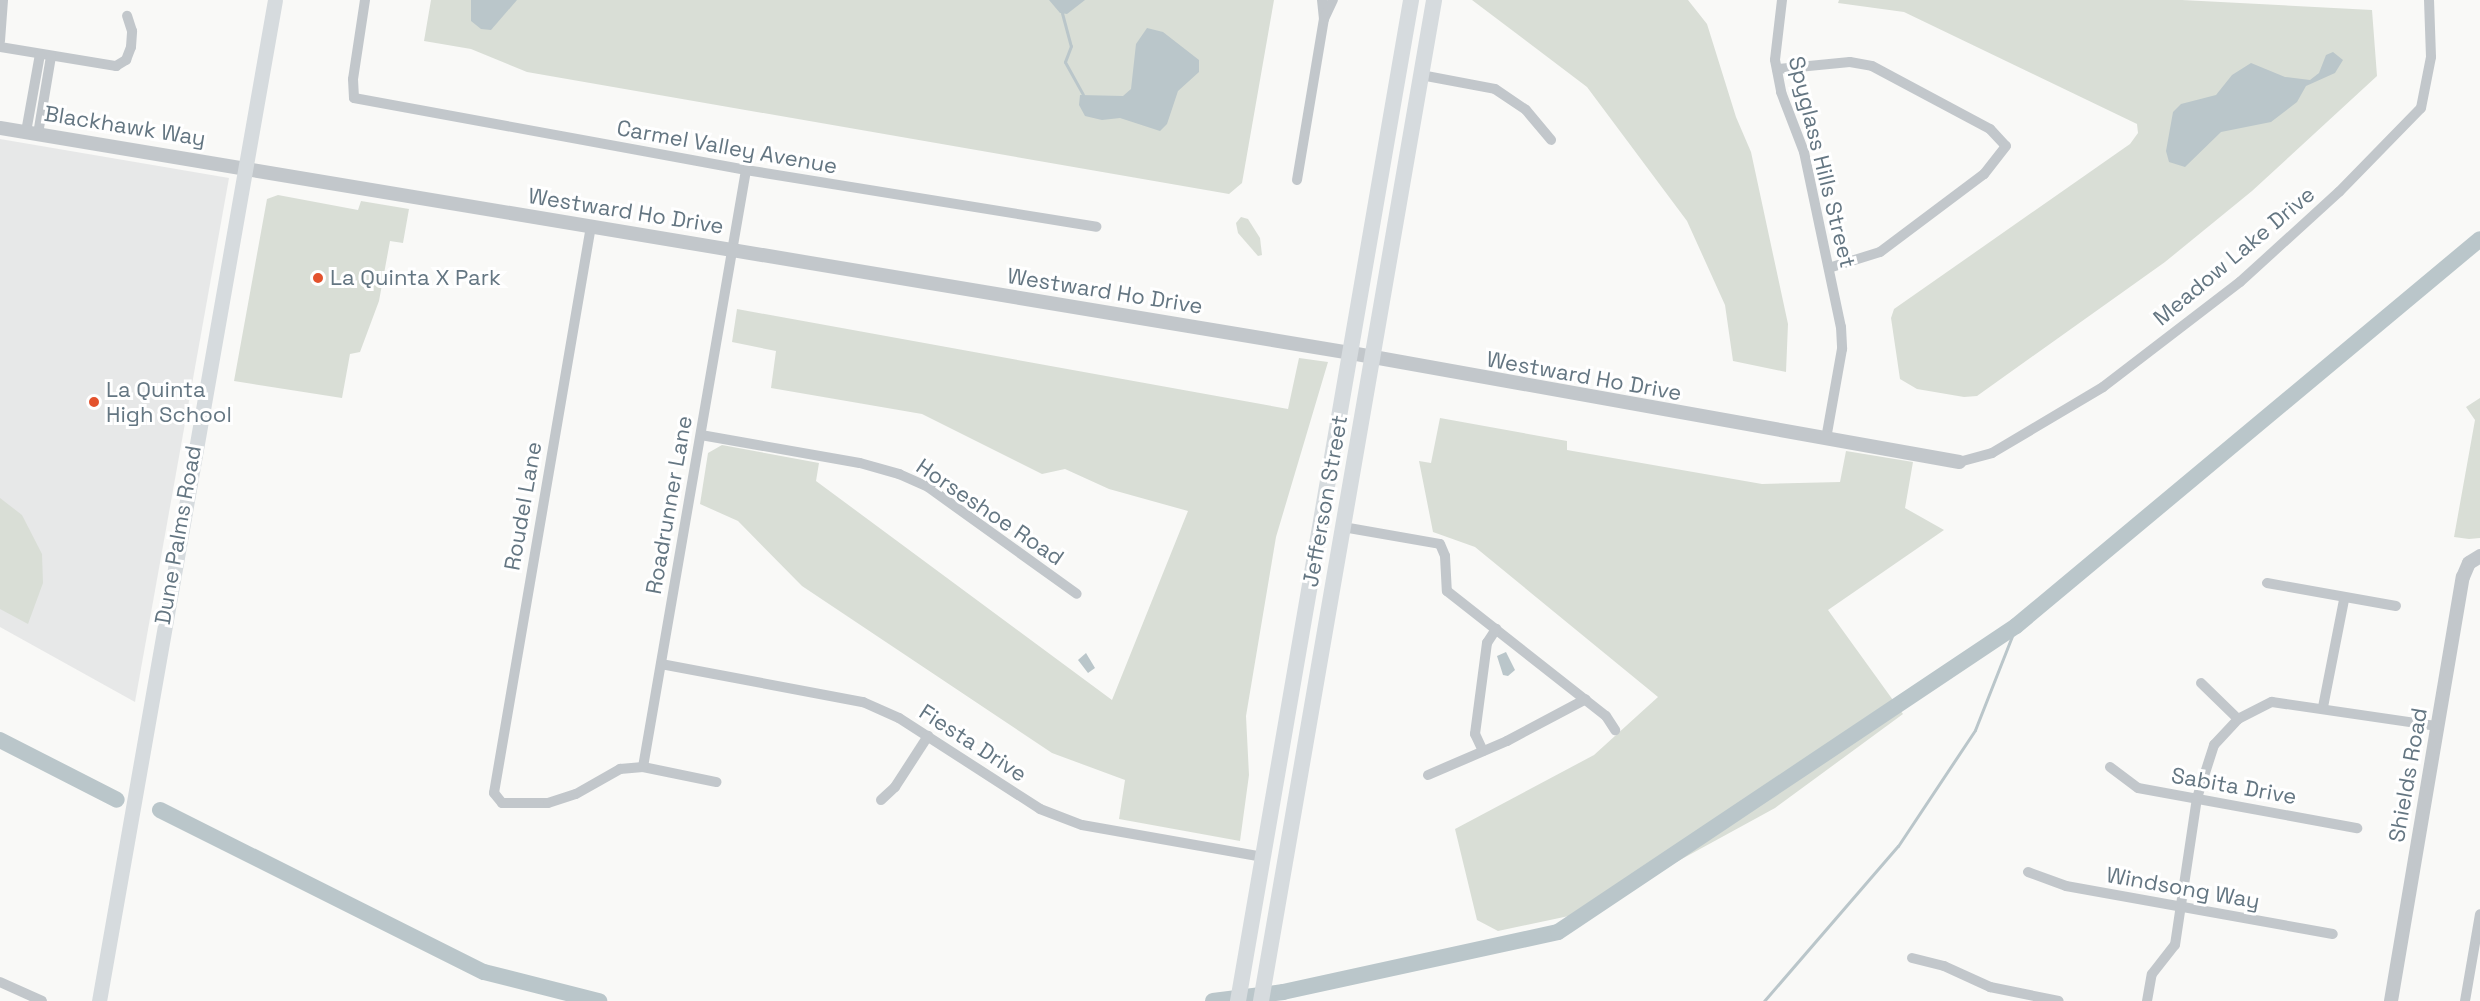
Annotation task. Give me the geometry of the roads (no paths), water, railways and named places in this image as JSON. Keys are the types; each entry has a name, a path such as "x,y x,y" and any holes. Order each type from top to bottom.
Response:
{"main road":[{"name":"Dune Palms Road","path":"99,1001 243,168 250,148 275,0"},
{"name":"Jefferson Street","path":"1238,1001 1411,0"},
{"path":"1419,0 1411,68 1413,73 1421,75"},
{"name":"Jefferson Street","path":"1261,1001 1434,0"},
{"path":"1338,428 1341,470 1333,520 1343,527"}],"street":[{"path":"0,41 3,0"},
{"name":"Carmel Valley Avenue","path":"365,0 353,79 354,98 746,170 1096,226"},
{"path":"1297,180 1324,19 1322,0"},
{"path":"1324,19 1333,0"},
{"name":"Spyglass Hills Street","path":"1782,0 1776,35 1777,69 1781,92 1804,152 1829,268 1842,349 1826,439"},
{"name":"Meadow Lake Drive","path":"1959,462 1992,453 2103,387 2240,282 2339,192 2421,108 2431,57 2429,0"},
{"path":"0,47 116,66 126,60 131,47 132,31 127,16"},
{"path":"32,133 45,55"},
{"path":"1777,69 1850,62 1872,66 2001,137 2006,146 1994,163 1880,252 1829,268"},
{"path":"1421,75 1495,88 1526,110 1551,140"},
{"name":"Blackhawk Way","path":"0,128 220,162 243,168"},
{"name":"Westward Ho Drive","path":"243,168 1351,353 1959,462"},
{"name":"Roadrunner Lane","path":"642,767 746,170"},
{"name":"Roudel Lane","path":"591,226 494,793 502,803 548,803 576,794 620,769 642,767"},
{"name":"Horseshoe Road","path":"701,435 860,463 899,474 928,487 1077,594"},
{"path":"1343,527 1440,544 1445,556 1447,591 1586,699 1611,721 1615,730"},
{"name":"Shields Road","path":"2391,1001 2463,577 2476,558"},
{"path":"2267,583 2344,600 2396,606"},
{"path":"2323,707 2344,600"},
{"path":"1483,751 1475,734 1488,643 1496,629"},
{"name":"Fiesta Drive","path":"661,664 855,699 899,718 1040,809 1082,825 1263,857"},
{"path":"2201,683 2238,719"},
{"path":"1428,775 1483,751 1586,699"},
{"path":"2147,1001 2152,974 2175,945 2197,798 2214,745 2238,719 2272,702 2323,707 2437,726"},
{"path":"881,800 895,788 928,736"},
{"path":"642,767 716,782"},
{"name":"Sabita Drive","path":"2110,767 2138,788 2357,828"},
{"name":"Windsong Way","path":"2028,872 2067,886 2332,934"},
{"path":"2465,1001 2480,914"},
{"path":"1912,958 1944,966 1990,987 2059,1001"},
{"path":"0,982 42,1001"}],"waterway":[{"path":"1062,13 1071,46 1065,62 1083,94"},
{"path":"1213,1001 1283,992 1558,932 2016,626 2480,239"},
{"path":"1764,1001 1898,846 1975,730 2016,626"},
{"path":"0,740 117,800"},
{"path":"160,810 484,972 599,1001"}],"place":[{"name":"La Quinta X Park","path":"318,278"},
{"name":"La Quinta High School","path":"94,402"}]}
